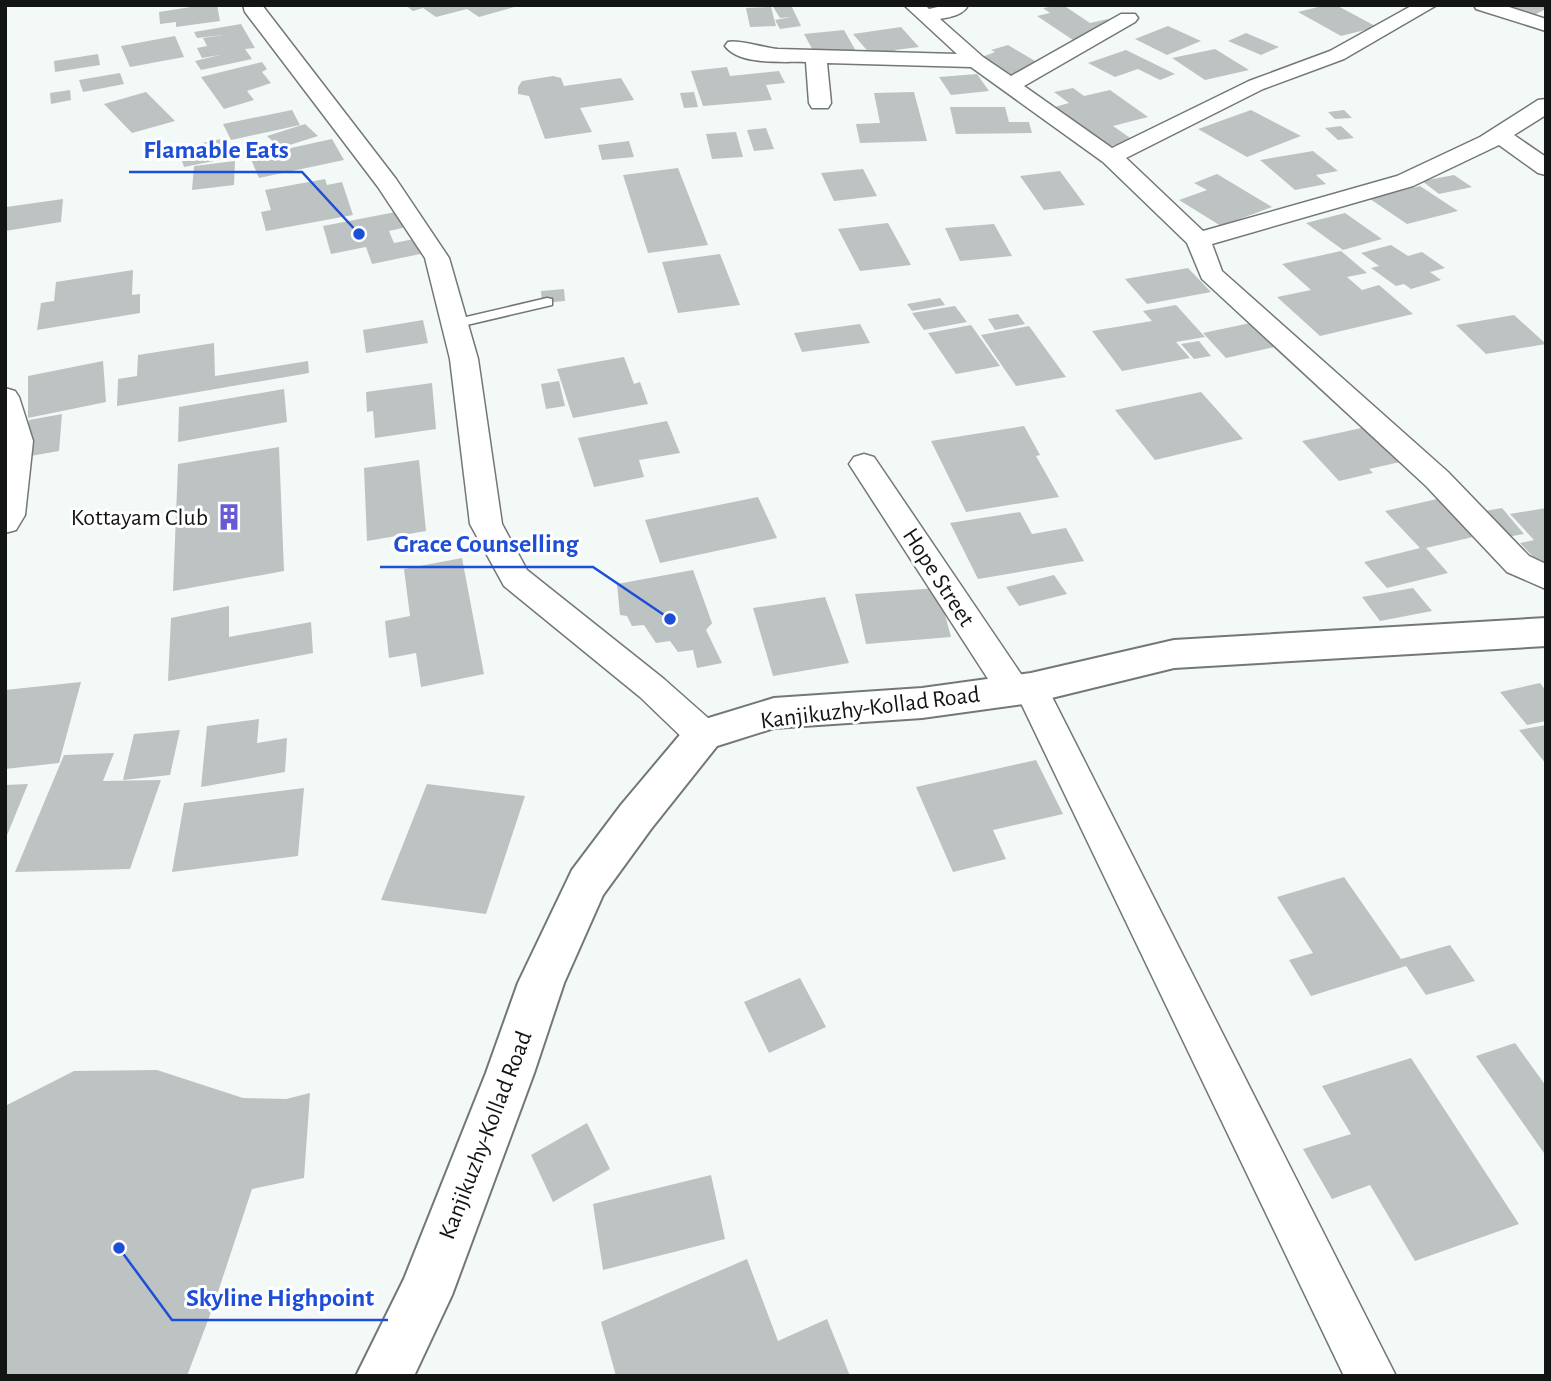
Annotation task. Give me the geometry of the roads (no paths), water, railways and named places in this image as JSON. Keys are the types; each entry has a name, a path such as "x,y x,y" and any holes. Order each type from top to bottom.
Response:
{"main road":[{"name":"Kanjikuzhy-Kollad Road","path":"384,1376 425,1295 510,1073 541,983 587,883 636,817 703,735 774,713 922,703 1022,689 1174,654 1546,632"}],"street":[{"path":"253,5 252,8 388,184 436,258 464,359 486,524 515,578 652,688 703,735"},
{"path":"1111,157 1256,85 1337,55 1428,5"},
{"path":"1483,5 1546,25"},
{"path":"919,11 950,11 959,6"},
{"path":"919,11 976,61 1012,84 1111,157 1198,240 1210,274 1437,479 1518,564 1546,578"},
{"path":"1012,84 1128,19"},
{"path":"735,47 750,52 778,55 976,61"},
{"path":"816,55 820,103"},
{"path":"1198,240 1405,181 1499,135 1546,105"},
{"path":"1499,135 1546,168"},
{"path":"5,397 18,441 10,515 5,523"},
{"name":"Hope Street","path":"864,464 1022,689 1371,1376"}],"lane":[{"path":"454,324 547,302"}],"place":[{"name":"Flamable Eats","path":"359,234"},
{"name":"Kottayam Club","path":"229,517"},
{"name":"Grace Counselling","path":"670,619"},
{"name":"Skyline Highpoint","path":"119,1248"}]}
